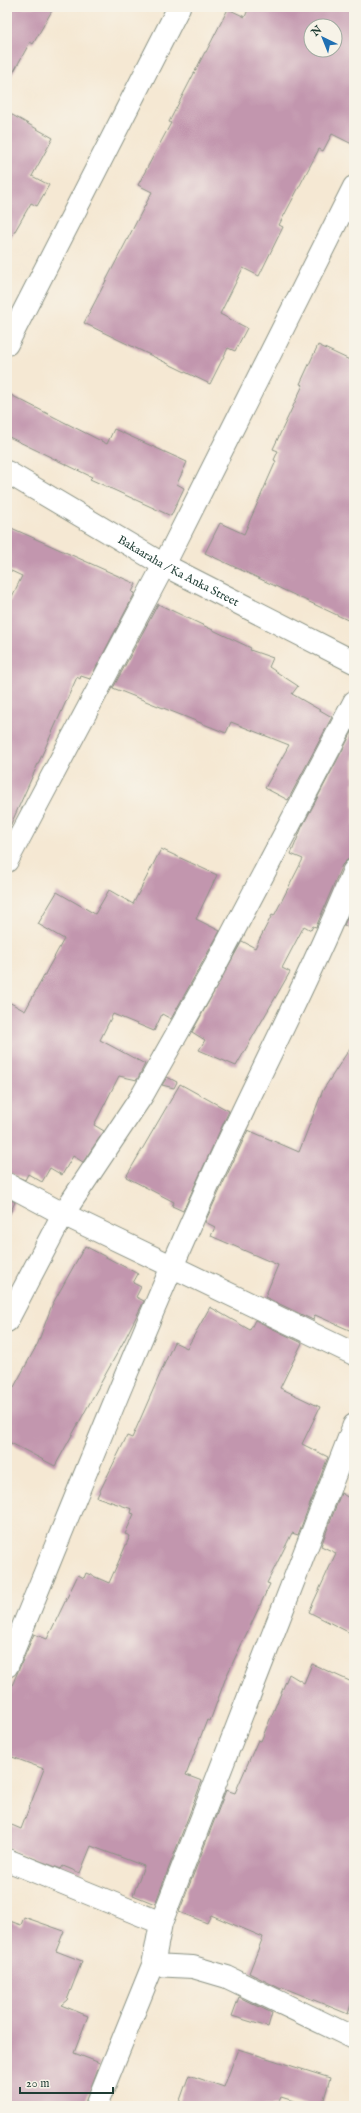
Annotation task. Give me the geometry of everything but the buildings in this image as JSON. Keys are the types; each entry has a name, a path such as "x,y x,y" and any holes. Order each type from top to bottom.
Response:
{"street":[{"path":"7,344 179,7"},
{"path":"7,861 164,564 354,187"},
{"name":"Bakaaraha / Ka Anka Street","path":"7,472 164,564 354,662"},
{"path":"7,1321 63,1214 143,1094 214,968 354,702"},
{"path":"7,1666 172,1266 207,1187 330,930 354,870"},
{"path":"7,1184 63,1214 354,1354"},
{"path":"96,2106 153,1965 161,1923 354,1425"},
{"path":"7,1860 161,1923"},
{"path":"153,1965 193,1967 227,1978 354,2038"}]}
